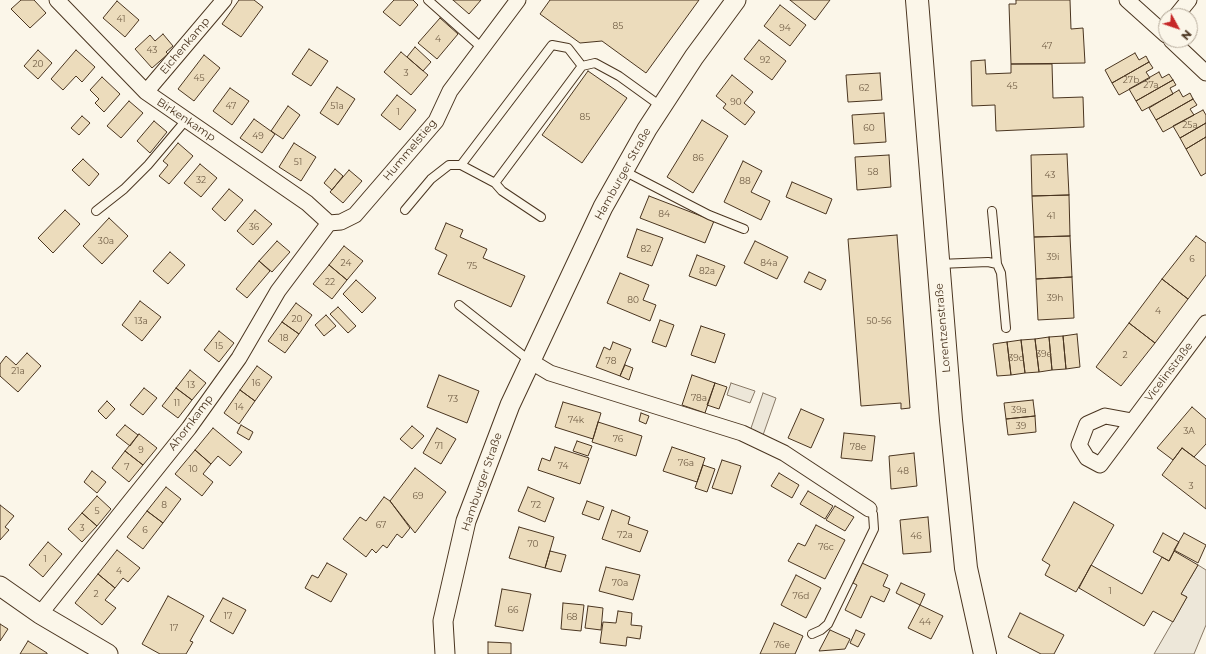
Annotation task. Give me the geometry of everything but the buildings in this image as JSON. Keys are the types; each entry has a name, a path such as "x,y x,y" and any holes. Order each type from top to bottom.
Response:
{"main road":[{"name":"Lorentzenstraße","path":"917,0 951,420 966,568 985,654"}],"street":[{"name":"Birkenkamp","path":"57,0 146,92 307,203 329,223"},
{"name":"Eichenkamp","path":"146,92 224,0"},
{"name":"Hummelstieg","path":"329,223 341,222 355,215 436,121 450,91 518,0"},
{"name":"Hamburger Straße","path":"444,654 443,621 466,521 501,426 530,361 603,208 624,171 694,57 736,0"},
{"path":"1126,0 1158,27"},
{"path":"1182,8 1189,0"},
{"path":"1181,48 1206,73"},
{"name":"Ahornkamp","path":"40,614 189,428 239,358 278,291 329,223"},
{"name":"Vicelinstraße","path":"1132,421 1206,323"},
{"path":"530,361 550,373 742,433 784,453 869,508"},
{"path":"0,586 40,614 108,654"}],"lane":[{"path":"428,0 482,48"},
{"path":"461,165 552,45 568,48 582,66"},
{"path":"495,183 582,66 595,63 619,76 662,107"},
{"path":"96,211 129,184 186,120"},
{"path":"405,210 431,178 449,165 461,165 495,183 502,192 541,218"},
{"path":"624,171 709,215 744,229"},
{"path":"992,211 997,264 1001,273 1006,328"},
{"path":"938,264 988,262 997,264"},
{"path":"459,305 530,361"},
{"path":"812,634 821,630 828,624 874,529 873,514 869,508"}],"shaded area":[{"path":"731,383 755,391 750,403 727,395"},
{"path":"763,393 776,398 762,438 749,434"},
{"path":"1198,565 1206,570 1206,625 1194,654 1154,654 1187,597 1181,594"}]}
